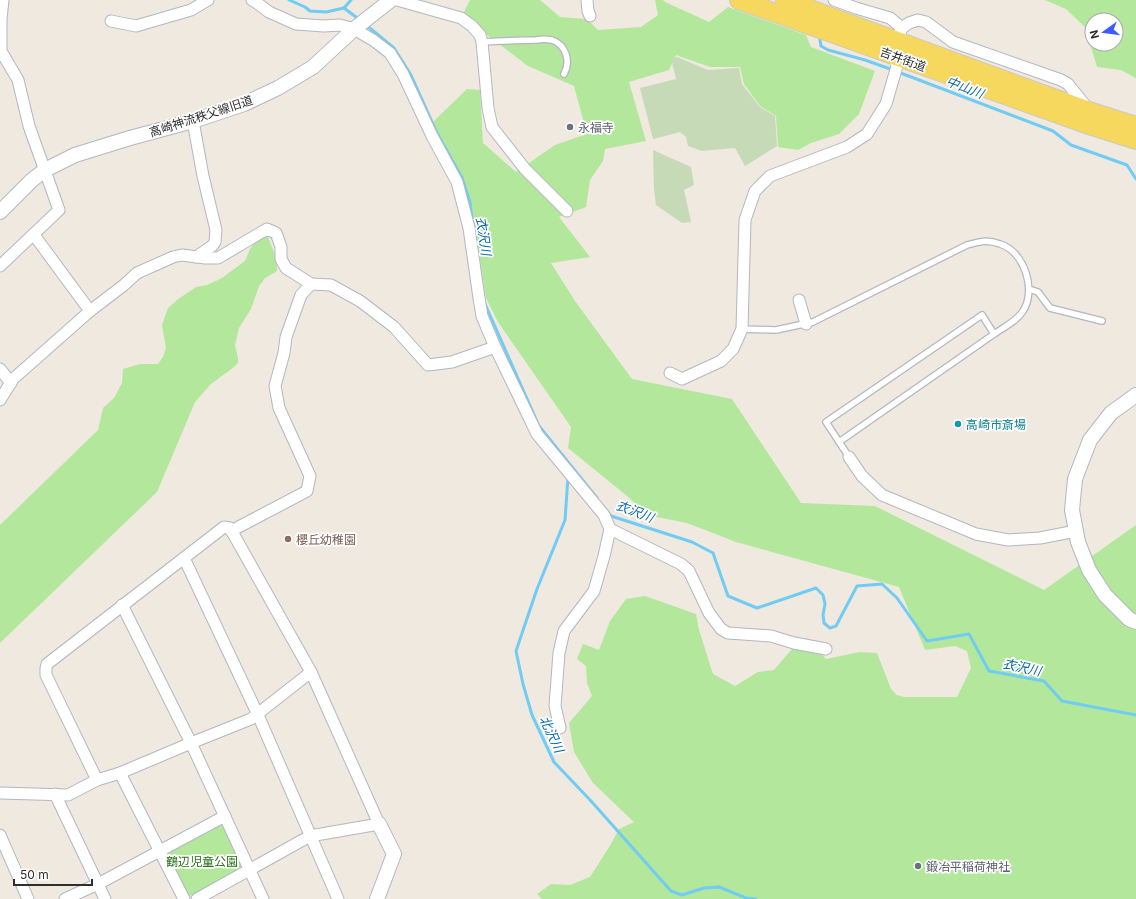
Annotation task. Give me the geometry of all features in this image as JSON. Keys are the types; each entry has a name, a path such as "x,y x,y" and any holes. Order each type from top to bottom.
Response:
{"main road":[{"name":"吉井街道","path":"739,0 816,19 897,48 1136,126"},
{"name":"吉井街道","path":"785,0 816,19"},
{"name":"吉井街道","path":"897,48 1081,122 1136,140"}],"street":[{"path":"1,264 59,210 29,126 18,80 0,51 3,0"},
{"path":"111,21 136,26 192,10 208,0"},
{"name":"高崎神流秩父線旧道","path":"0,212 32,180 45,170 75,155 192,121 244,104 278,88 313,67 354,29 391,0"},
{"path":"397,0 461,18 472,26 480,35 482,42 488,108 492,127 525,169 567,211"},
{"path":"588,0 588,11 590,16"},
{"path":"834,0 890,18 897,48"},
{"path":"255,1 269,12 296,24 324,26 340,25 354,29 373,40 390,53 403,74 432,136 457,182 469,228 478,298 482,316 495,347 537,434 604,516 610,529 594,591 564,631 559,653 555,706 560,728"},
{"path":"670,373 682,379 720,361 733,349 742,329 745,220 755,192 770,176 847,147 866,134 886,104 893,80 897,48 909,24 918,20 926,22 953,42 1062,80 1068,84 1089,111"},
{"path":"192,121 216,230 215,242 212,246 196,256"},
{"path":"0,400 13,379 90,311 137,273 173,257 182,255 218,258 267,229 276,233 281,247 281,259 286,268 311,284 331,285 360,301 394,327 428,365 452,362 495,347"},
{"path":"34,234 90,311"},
{"path":"231,530 307,491 310,476 279,408 275,386 284,353 286,337 301,295 311,284"},
{"path":"799,300 806,324"},
{"path":"0,369 11,383"},
{"path":"1136,395 1111,413 1090,440 1075,479 1072,510 1078,542 1089,570 1105,595 1130,619 1136,622"},
{"path":"849,457 862,476 882,496 976,534 1008,540 1040,538 1076,531"},
{"path":"97,780 46,675 47,664 224,527 230,528 311,672 394,854 377,899"},
{"path":"610,529 681,564 689,571 709,613 721,629 728,633 771,636 794,643 826,649"},
{"path":"184,558 258,715 338,899"},
{"path":"122,605 191,743 262,899"},
{"path":"0,792 68,795 97,780 258,715 311,672"},
{"path":"120,772 184,899"},
{"path":"55,794 105,899"},
{"path":"65,899 98,884 224,816"},
{"path":"197,899 310,836 379,824"},
{"path":"0,835 28,899"}],"lane":[{"path":"482,42 552,40 565,52 568,61 564,74"},
{"path":"742,329 776,330 813,322 967,245 985,240 1001,244 1012,251 1022,264 1029,281 1029,298 1019,317 839,442"},
{"path":"1029,289 1038,292 1050,308 1102,321"},
{"path":"849,457 826,422 982,315 994,334"}],"green space":[{"path":"470,0 540,0 560,17 587,19 598,30 641,27 658,15 655,0 663,0 709,22 728,7 806,35 811,47 875,71 859,114 839,134 811,143 798,150 778,147 776,116 760,106 744,84 740,67 710,67 676,55 669,70 629,82 646,141 605,149 603,161 590,180 586,207 559,217 590,257 551,263 575,301 632,379 732,399 801,503 875,506 1044,590 1136,525 1136,899 542,899 537,894 551,884 570,885 590,877 619,829 634,822 593,783 574,752 569,723 592,696 587,683 586,666 577,659 583,644 599,650 610,621 626,599 645,596 696,614 699,630 713,674 735,686 758,672 774,670 792,649 807,638 826,659 860,652 877,653 891,689 897,695 904,697 957,697 971,668 967,651 955,646 925,650 899,587 736,542 687,523 647,515 627,496 568,448 571,427 498,322 486,298 471,201 433,122 467,89 480,90 483,143 516,172 555,145 587,134 574,86 528,66 462,16"},
{"path":"1045,0 1136,0 1136,78 1121,70 1097,67 1092,52 1124,52 1124,12 1084,12 1084,26 1066,9"},
{"path":"677,57 708,70 739,68 742,84 760,107 775,116 777,146 745,166 735,148 702,151 688,146 686,137 680,132 653,139 640,88 676,79 671,58"},
{"path":"653,150 691,167 694,185 684,190 691,222 682,223 656,205"},
{"path":"266,233 275,256 277,271 265,278 259,286 251,309 239,328 235,345 238,363 211,384 195,402 157,492 0,643 0,525 98,430 103,408 114,398 122,383 123,369 140,364 158,364 163,357 166,348 162,325 168,308 196,287 207,285 222,278 245,261 250,249 258,237"},
{"name":"鶴辺児童公園","path":"222,824 225,825 242,865 241,870 192,895 187,896 166,854 167,850"}],"waterway":[{"name":"衣沢川","path":"289,0 305,7 310,11 326,12 344,8"},
{"name":"中山川","path":"344,8 351,0"},
{"name":"衣沢川","path":"344,8 360,20"},
{"name":"衣沢川","path":"366,25 394,48 411,75 437,133 462,178 470,202 472,218"},
{"name":"中山川","path":"819,34 821,46 828,50 865,60 893,70"},
{"name":"中山川","path":"898,72 1053,131 1071,145 1127,165 1136,179"},
{"name":"衣沢川","path":"485,304 539,426 597,498"},
{"name":"北沢川","path":"568,477 565,520 537,589 516,651 523,684 532,715 554,762 591,801 671,891 682,895 704,888 719,887 746,898 756,899"},
{"name":"衣沢川","path":"607,511 611,516 692,542 713,553 728,596 757,608 816,588 823,595 825,604 823,615 824,623 830,628 836,626 857,586 882,584 897,598 927,641 969,634 989,671 1044,681 1062,701 1136,715"}],"place":[{"name":"永福寺","path":"570,127"},
{"name":"高崎市斎場","path":"958,424"},
{"name":"櫻丘幼稚園","path":"288,539"},
{"name":"鍛冶平稲荷神社","path":"918,866"}]}
